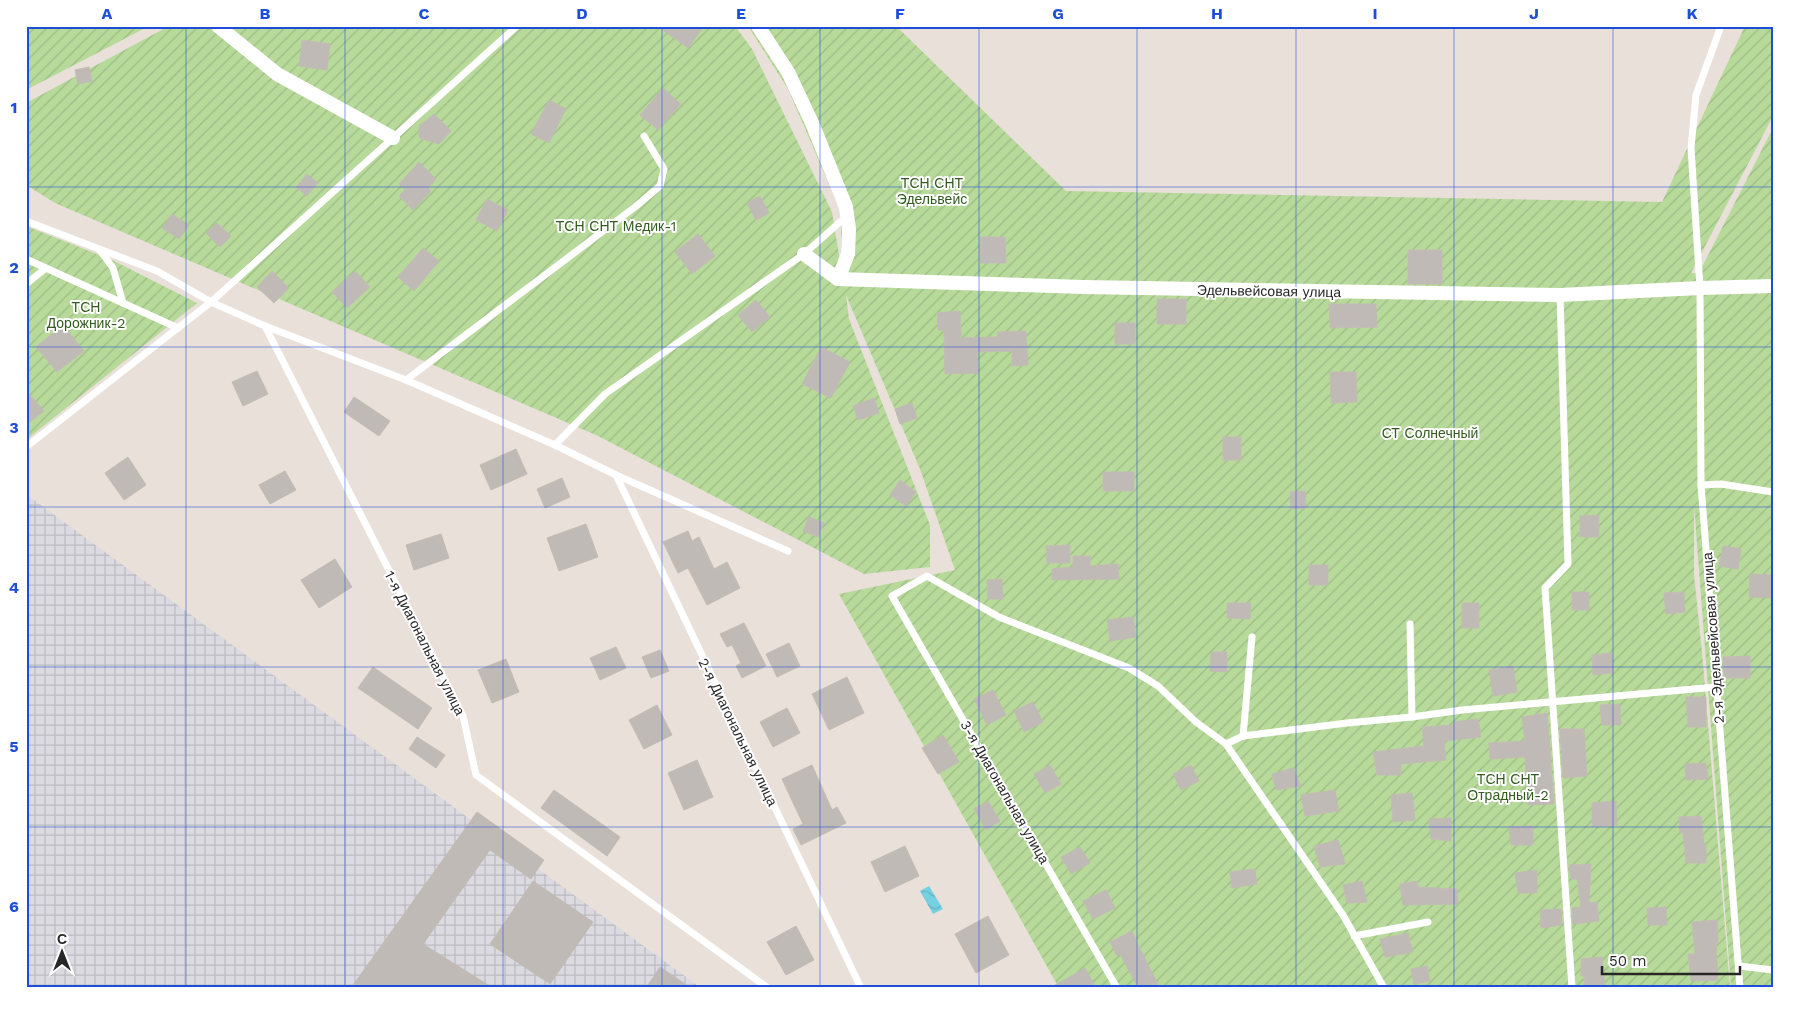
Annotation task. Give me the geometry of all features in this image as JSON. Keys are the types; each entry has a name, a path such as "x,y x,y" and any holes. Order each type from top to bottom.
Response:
{"street":[{"path":"218,26 277,74 393,138"},
{"path":"758,26 788,72 816,132 846,207 849,229 848,254 838,279 804,254"},
{"name":"Эдельвейсовая улица","path":"838,279 1092,288 1560,295 1771,284"}],"lane":[{"path":"26,447 211,302 517,26"},
{"name":"2-я Эдельвейсовая улица","path":"1721,26 1696,96 1691,148 1700,288 1701,486 1740,988"},
{"path":"406,380 635,207 660,186 664,169 644,136"},
{"path":"26,221 157,271 211,302 264,326 406,380 555,445 616,475 788,551"},
{"path":"555,445 605,394 804,254 840,222"},
{"path":"99,249 113,268 123,303"},
{"path":"26,258 178,328"},
{"path":"26,284 46,268"},
{"path":"1560,295 1568,564 1546,588 1572,988"},
{"name":"1-я Диагональная улица","path":"264,326 463,716 476,775 768,988"},
{"name":"2-я Диагональная улица","path":"616,475 861,988"},
{"path":"1701,486 1721,484 1773,492"},
{"name":"3-я Диагональная улица","path":"1117,988 892,596 927,576 999,617 1129,668 1158,686 1196,722 1226,744"},
{"path":"1410,624 1412,717"},
{"path":"1243,736 1252,637"},
{"path":"1384,988 1343,915 1226,744 1243,736 1462,710 1716,687"},
{"path":"1354,936 1428,922"},
{"path":"1739,966 1773,970"}],"shaded area":[{"path":"27,495 701,988 26,988"}],"green space":[{"path":"26,26 149,26 26,90"},
{"path":"169,26 735,26 752,49 832,212 841,267 841,212 788,89 748,26 896,26 1066,191 1662,202 1745,26 1773,26 1773,116 1691,273 1699,273 1773,128 1773,988 1731,988 1694,505 1694,575 1730,988 1059,988 839,594 955,570 920,469 846,295 849,319 930,525 930,567 864,574 596,435 55,203 26,185 26,103"},
{"name":"ТСН Дорожник-2","path":"26,226 112,260 197,303 26,440"}],"water":[{"path":"929,886 943,909 933,914 920,891"}],"building":[{"path":"657,26 704,26 688,48"},
{"path":"302,40 330,44 327,70 299,66"},
{"path":"89,67 92,81 78,84 75,70"},
{"path":"663,88 681,104 658,130 640,115"},
{"path":"549,100 566,109 549,143 531,134"},
{"path":"434,114 451,131 439,144 419,138 419,126"},
{"path":"419,162 436,179 428,188 431,191 413,210 399,196 405,190 399,184"},
{"path":"307,174 318,183 307,196 296,187"},
{"path":"760,196 769,213 756,220 747,203"},
{"path":"487,199 508,210 497,231 476,220"},
{"path":"172,214 189,225 179,239 162,228"},
{"path":"217,223 231,236 220,247 206,233"},
{"path":"698,234 715,256 692,274 675,252"},
{"path":"980,237 1005,237 1006,263 980,263"},
{"path":"423,248 439,261 414,291 398,277"},
{"path":"1408,250 1442,250 1442,284 1408,284"},
{"path":"272,271 289,288 274,303 257,287"},
{"path":"355,271 370,287 347,308 332,292"},
{"path":"1157,299 1186,299 1186,324 1157,324"},
{"path":"756,300 770,317 752,332 738,315"},
{"path":"1329,304 1376,304 1377,327 1330,328"},
{"path":"960,311 961,338 998,337 997,332 1026,331 1028,365 1012,366 1012,351 977,352 978,373 945,374 944,330 938,330 937,313"},
{"path":"1115,323 1135,323 1135,344 1115,344"},
{"path":"63,325 84,351 57,372 36,347"},
{"path":"821,347 850,362 831,398 802,384"},
{"path":"257,371 268,394 243,406 232,382"},
{"path":"1330,372 1356,372 1357,402 1331,403"},
{"path":"26,390 44,411 26,425"},
{"path":"354,397 390,421 379,436 344,412"},
{"path":"874,398 879,413 858,420 853,406"},
{"path":"912,403 917,418 900,424 895,409"},
{"path":"1223,437 1241,437 1241,460 1223,460"},
{"path":"516,449 527,474 491,490 480,465"},
{"path":"128,457 146,485 124,500 105,473"},
{"path":"285,471 296,490 270,504 259,485"},
{"path":"1103,472 1134,472 1134,491 1103,491"},
{"path":"562,478 570,497 545,508 537,489"},
{"path":"900,480 916,492 906,506 890,495"},
{"path":"1305,491 1306,508 1291,509 1290,492"},
{"path":"1599,515 1599,537 1580,537 1580,516"},
{"path":"809,517 824,523 818,537 803,531"},
{"path":"586,524 598,557 559,571 547,538"},
{"path":"688,531 692,541 699,537 714,569 727,562 740,588 707,605 688,568 678,573 663,542"},
{"path":"441,534 449,558 414,570 406,545"},
{"path":"1070,545 1070,563 1047,563 1046,546"},
{"path":"1723,546 1741,549 1738,569 1719,566"},
{"path":"1073,556 1090,556 1090,566 1118,564 1119,579 1052,580 1052,569 1073,567"},
{"path":"335,559 352,587 319,608 301,580"},
{"path":"1309,565 1328,565 1328,585 1309,585"},
{"path":"1750,574 1772,575 1772,598 1749,597"},
{"path":"1002,579 1003,599 988,599 987,580"},
{"path":"1572,592 1589,592 1589,610 1572,610"},
{"path":"1684,592 1685,612 1666,614 1664,593"},
{"path":"1227,603 1251,603 1250,619 1227,618"},
{"path":"1462,603 1479,603 1479,628 1462,628"},
{"path":"1133,617 1136,637 1110,641 1107,620"},
{"path":"744,623 766,666 742,678 736,666 741,663 732,645 727,647 720,634"},
{"path":"789,643 800,666 777,677 766,654"},
{"path":"616,647 626,668 600,680 590,658"},
{"path":"660,650 669,671 651,678 642,657"},
{"path":"1211,652 1227,652 1227,672 1210,671"},
{"path":"1612,653 1613,673 1593,675 1592,655"},
{"path":"1750,656 1750,678 1724,678 1723,657"},
{"path":"506,659 519,692 492,703 478,670"},
{"path":"1513,666 1517,692 1493,696 1489,670"},
{"path":"373,667 432,708 418,729 358,688"},
{"path":"847,677 864,713 829,730 812,694"},
{"path":"993,690 1006,715 987,725 974,699"},
{"path":"1686,697 1706,697 1706,727 1688,727"},
{"path":"1033,702 1043,722 1024,732 1014,711"},
{"path":"1620,704 1621,725 1602,725 1600,705"},
{"path":"657,705 672,735 644,749 629,720"},
{"path":"787,708 800,733 773,747 760,722"},
{"path":"1547,713 1554,804 1528,805 1525,757 1490,759 1489,743 1525,741 1522,717"},
{"path":"1478,719 1481,737 1444,741 1446,760 1401,764 1401,775 1377,775 1373,752 1424,746 1422,727 1454,725 1453,722"},
{"path":"1560,729 1584,729 1587,776 1563,778"},
{"path":"943,735 959,762 938,774 922,748"},
{"path":"417,737 445,755 436,768 409,749"},
{"path":"697,760 713,797 684,810 668,773"},
{"path":"1706,763 1708,779 1686,780 1685,764"},
{"path":"812,765 832,810 837,807 846,823 801,845 793,829 803,824 782,779"},
{"path":"1050,765 1061,784 1045,793 1034,774"},
{"path":"1191,765 1199,781 1181,790 1173,774"},
{"path":"1293,768 1301,786 1276,790 1272,774"},
{"path":"554,790 620,837 607,856 541,808"},
{"path":"1335,790 1339,811 1305,816 1301,795"},
{"path":"1412,793 1415,820 1393,822 1391,795"},
{"path":"988,801 1000,821 986,830 974,809"},
{"path":"1616,801 1617,825 1592,827 1592,803"},
{"path":"477,812 544,860 531,879 490,850 423,944 493,988 351,988"},
{"path":"1701,816 1704,845 1706,845 1706,863 1686,863 1683,833 1680,833 1679,817"},
{"path":"1451,818 1451,841 1431,839 1429,819"},
{"path":"1533,826 1533,845 1511,845 1509,827"},
{"path":"1338,840 1345,864 1320,867 1314,846"},
{"path":"905,846 919,876 885,892 871,862"},
{"path":"1080,847 1090,863 1071,874 1061,857"},
{"path":"1591,864 1589,903 1597,902 1599,921 1573,924 1572,908 1581,907 1577,879 1571,879 1569,865"},
{"path":"1255,869 1257,884 1232,888 1230,872"},
{"path":"1537,870 1537,893 1518,893 1515,873"},
{"path":"533,881 593,922 550,984 490,944"},
{"path":"1362,881 1367,902 1347,903 1343,885"},
{"path":"1417,881 1418,887 1457,889 1458,904 1403,905 1400,884"},
{"path":"1106,890 1115,908 1093,919 1083,901"},
{"path":"1666,907 1667,925 1648,925 1647,908"},
{"path":"1561,909 1562,925 1541,928 1540,910"},
{"path":"988,916 1009,955 976,973 955,934"},
{"path":"1717,920 1718,980 1691,981 1688,954 1695,954 1692,922"},
{"path":"796,926 814,960 786,975 767,942"},
{"path":"1132,931 1160,988 1138,988 1120,954 1117,956 1110,942"},
{"path":"1408,933 1413,952 1385,957 1380,939"},
{"path":"1602,957 1605,988 1585,988 1584,976 1581,976 1581,959"},
{"path":"1427,966 1430,981 1414,984 1411,969"},
{"path":"660,967 691,988 646,988"},
{"path":"1085,968 1096,988 1050,988"}],"park label":[{"name":"ТСН СНТ Эдельвейс","path":"932,192"},
{"name":"ТСН СНТ Медик-1","path":"616,226"},
{"name":"СТ Солнечный","path":"1430,433"},
{"name":"ТСН СНТ Отрадный-2","path":"1508,788"}]}
